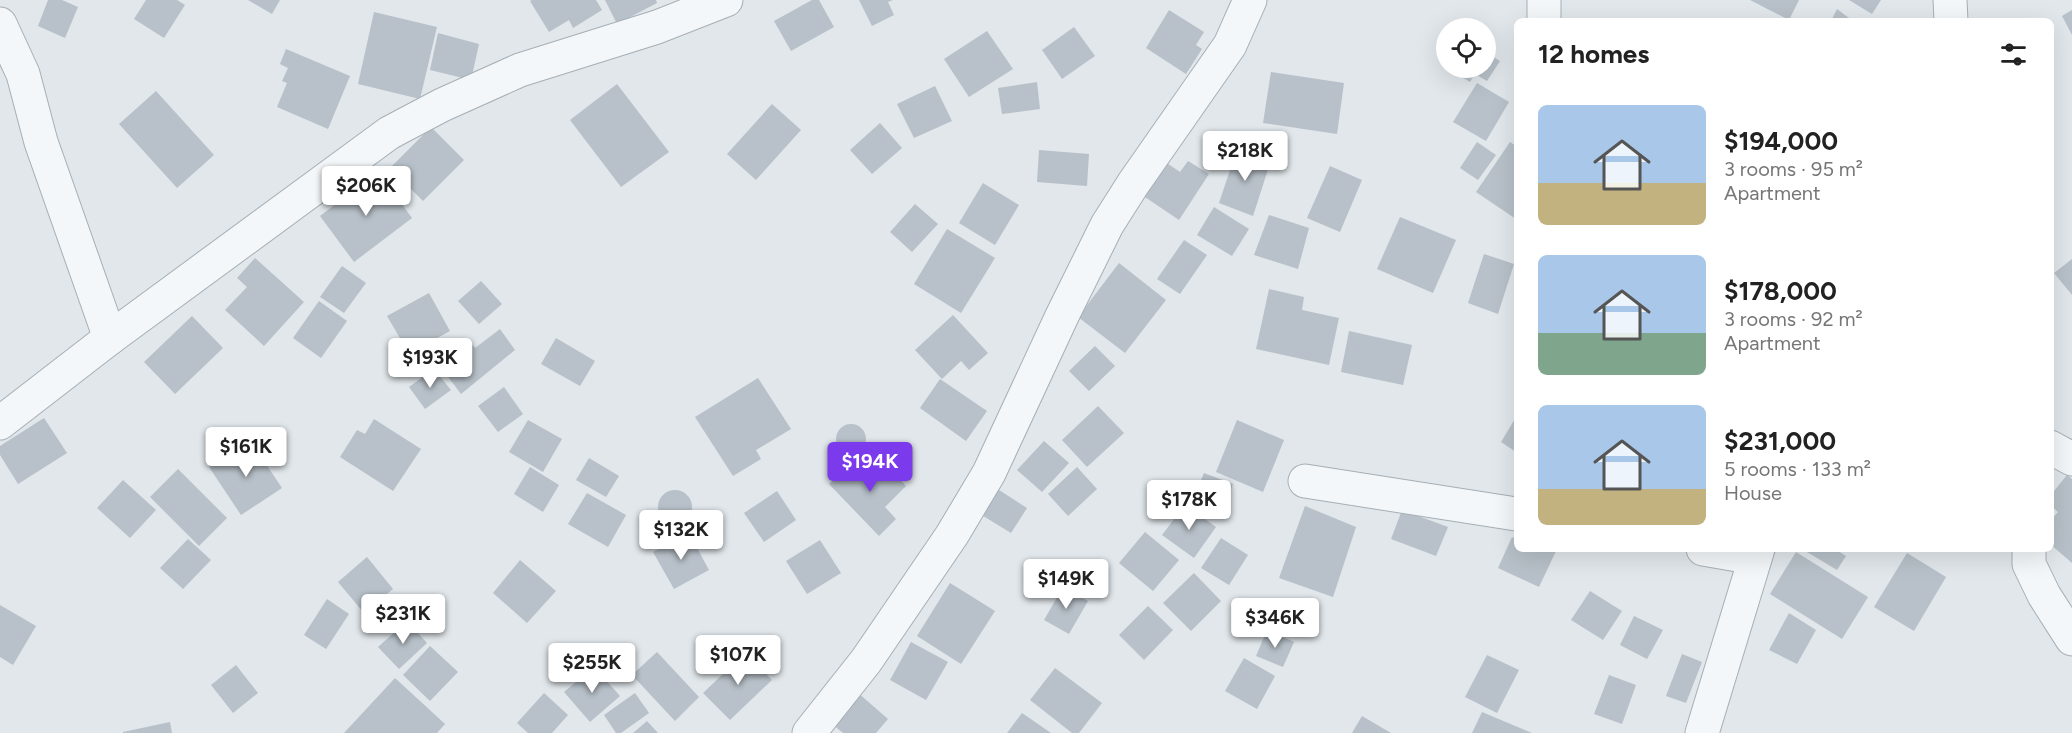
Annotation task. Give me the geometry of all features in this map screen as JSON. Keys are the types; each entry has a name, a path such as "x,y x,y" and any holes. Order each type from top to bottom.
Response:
{"street":[{"path":"0,423 110,338 389,133 442,105 520,70 657,27 726,0"},
{"path":"809,733 866,661 952,535 989,473 1107,225 1230,45 1250,0"},
{"path":"1544,0 1544,18"},
{"path":"1950,0 1951,18"},
{"path":"0,24 23,75 41,142 110,338"},
{"path":"2054,449 2072,459"},
{"path":"1305,481 1514,514"},
{"path":"2029,552 2029,564 2044,595 2072,639"},
{"path":"1702,733 1756,553"}],"building":[{"path":"48,0 62,0 78,7 65,38 38,26"},
{"path":"146,0 177,0 185,5 164,38 134,19"},
{"path":"248,0 280,0 272,14"},
{"path":"596,0 602,10 573,28 569,20 549,32 530,1"},
{"path":"605,0 656,0 657,3 617,24"},
{"path":"812,0 819,0 834,27 791,51 774,21"},
{"path":"859,0 893,0 888,2 894,15 872,26"},
{"path":"1750,0 1799,0 1790,18 1785,18"},
{"path":"1849,0 1881,0 1872,14"},
{"path":"1837,9 1849,18 1832,18"},
{"path":"1169,10 1204,32 1196,45 1202,49 1186,74 1146,48"},
{"path":"2072,10 2072,35 2062,16"},
{"path":"374,12 437,27 420,99 358,84"},
{"path":"1074,27 1095,56 1062,79 1042,50"},
{"path":"987,31 1013,69 969,97 944,59"},
{"path":"438,33 479,44 471,80 430,70"},
{"path":"286,49 350,76 328,129 277,107 287,83 282,81 288,68 280,64"},
{"path":"1271,72 1344,83 1337,134 1263,123"},
{"path":"1037,82 1040,109 1002,114 998,88"},
{"path":"1477,83 1509,102 1486,141 1453,122"},
{"path":"617,84 669,152 621,187 570,120"},
{"path":"935,86 952,121 914,138 897,104"},
{"path":"156,91 214,155 177,188 119,124"},
{"path":"772,104 801,130 756,180 727,154"},
{"path":"880,123 902,148 872,174 850,150"},
{"path":"431,127 464,160 423,201 390,168"},
{"path":"1477,142 1496,155 1478,180 1460,168"},
{"path":"1510,142 1514,145 1514,218 1476,192"},
{"path":"1237,149 1271,160 1253,216 1219,203"},
{"path":"1039,150 1089,154 1087,186 1037,182"},
{"path":"1161,159 1180,172 1188,161 1209,174 1179,220 1139,193"},
{"path":"1330,166 1362,180 1340,232 1307,218"},
{"path":"378,172 412,218 354,262 320,216"},
{"path":"983,183 1019,205 995,245 959,223"},
{"path":"915,204 938,224 912,252 890,232"},
{"path":"1214,207 1249,229 1232,256 1197,235"},
{"path":"1269,215 1309,228 1298,269 1254,255"},
{"path":"1400,217 1456,240 1433,293 1377,269"},
{"path":"947,229 995,258 961,313 914,284"},
{"path":"1184,240 1207,255 1180,294 1157,279"},
{"path":"1484,254 1514,264 1498,314 1468,303"},
{"path":"255,258 304,302 264,346 225,310 247,287 237,278"},
{"path":"2072,259 2072,295 2054,273"},
{"path":"1119,263 1166,300 1125,353 1078,317"},
{"path":"342,266 366,283 344,313 320,297"},
{"path":"481,281 502,304 479,324 458,301"},
{"path":"1269,289 1304,297 1302,310 1339,318 1329,365 1256,349"},
{"path":"429,293 450,331 419,348 414,339 404,345 387,316"},
{"path":"319,301 347,321 321,358 293,338"},
{"path":"953,315 988,353 969,370 961,361 942,379 915,350"},
{"path":"192,316 223,348 175,394 144,362"},
{"path":"500,329 515,350 461,394 439,365 470,342 475,348"},
{"path":"1349,331 1412,345 1403,385 1341,372"},
{"path":"556,338 595,361 580,386 541,364"},
{"path":"1095,346 1115,366 1089,391 1069,371"},
{"path":"434,369 451,390 425,409 409,387"},
{"path":"758,378 791,429 756,450 761,459 733,476 695,417"},
{"path":"940,379 987,411 966,441 920,408"},
{"path":"504,387 523,414 498,432 478,406"},
{"path":"1098,406 1124,433 1087,467 1062,440"},
{"path":"44,418 67,453 18,484 0,455 0,446"},
{"path":"374,419 421,449 393,491 340,457 357,430 365,434"},
{"path":"528,420 562,439 543,472 509,452"},
{"path":"1237,420 1284,440 1263,492 1216,472"},
{"path":"1514,420 1514,451 1501,442"},
{"path":"851,424 861,429 866,439 861,449 851,454 841,449 836,439 841,429"},
{"path":"250,440 282,488 241,515 209,467"},
{"path":"1044,441 1069,463 1042,492 1017,470"},
{"path":"589,458 619,476 606,497 576,480"},
{"path":"879,458 906,486 885,507 896,519 879,536 829,484 852,462 863,473"},
{"path":"530,467 559,485 543,512 514,494"},
{"path":"1077,467 1097,489 1068,516 1048,494"},
{"path":"178,469 227,518 199,546 150,497"},
{"path":"1204,473 1233,484 1222,514 1192,501"},
{"path":"2067,475 2072,479 2072,563 2054,547 2054,516 2058,512 2054,508 2054,491"},
{"path":"123,480 156,510 130,538 97,508"},
{"path":"996,488 1027,508 1011,533 980,514"},
{"path":"675,490 687,495 692,507 687,519 675,524 663,519 658,507 663,495"},
{"path":"777,491 796,520 764,542 744,513"},
{"path":"587,493 626,515 608,547 568,524"},
{"path":"1185,505 1216,527 1194,558 1162,535"},
{"path":"1305,506 1356,527 1333,597 1279,578"},
{"path":"1402,510 1448,527 1436,556 1391,539"},
{"path":"1145,532 1179,560 1153,591 1119,563"},
{"path":"689,533 709,570 674,589 653,552"},
{"path":"1512,537 1514,538 1514,552 1556,552 1539,587 1498,568"},
{"path":"1221,538 1248,555 1229,585 1201,568"},
{"path":"188,539 211,560 183,589 160,568"},
{"path":"820,540 841,573 807,594 786,561"},
{"path":"1796,552 1868,597 1842,639 1770,594"},
{"path":"1807,552 1840,552 1846,556 1837,570"},
{"path":"1907,553 1946,577 1914,631 1874,607"},
{"path":"367,557 393,589 364,613 338,582"},
{"path":"520,560 556,591 527,623 493,593"},
{"path":"1194,573 1221,601 1191,631 1163,603"},
{"path":"950,583 995,611 961,664 917,636"},
{"path":"1063,587 1088,601 1069,634 1044,620"},
{"path":"1590,591 1622,611 1603,640 1571,620"},
{"path":"327,599 349,614 326,649 304,635"},
{"path":"0,605 36,626 13,665 0,657"},
{"path":"1148,606 1173,630 1144,660 1119,635"},
{"path":"1789,613 1816,630 1797,664 1769,650"},
{"path":"1634,616 1663,630 1647,659 1620,645"},
{"path":"407,621 427,643 399,669 378,647"},
{"path":"1267,630 1294,642 1283,667 1256,656"},
{"path":"911,642 948,662 926,700 890,680"},
{"path":"430,646 458,672 430,701 403,675"},
{"path":"657,652 699,697 675,721 632,675"},
{"path":"746,652 772,680 730,720 703,693"},
{"path":"1682,654 1702,662 1686,703 1666,696"},
{"path":"1487,655 1519,670 1497,713 1465,697"},
{"path":"1244,658 1275,676 1257,709 1225,691"},
{"path":"236,665 258,693 233,713 211,685"},
{"path":"594,667 620,696 590,722 564,692"},
{"path":"1055,668 1102,703 1079,733 1072,733 1030,700"},
{"path":"1609,675 1636,685 1622,724 1594,714"},
{"path":"395,678 445,724 437,733 344,733"},
{"path":"857,692 888,719 876,733 843,733 830,722"},
{"path":"544,693 568,715 552,733 528,733 517,723"},
{"path":"635,693 649,713 621,733 616,733 604,715"},
{"path":"1482,712 1532,733 1472,733"},
{"path":"1022,713 1051,733 1007,733"},
{"path":"1362,716 1391,733 1352,733"},
{"path":"647,721 658,733 633,733"},
{"path":"170,722 172,733 123,733 123,732"}]}
